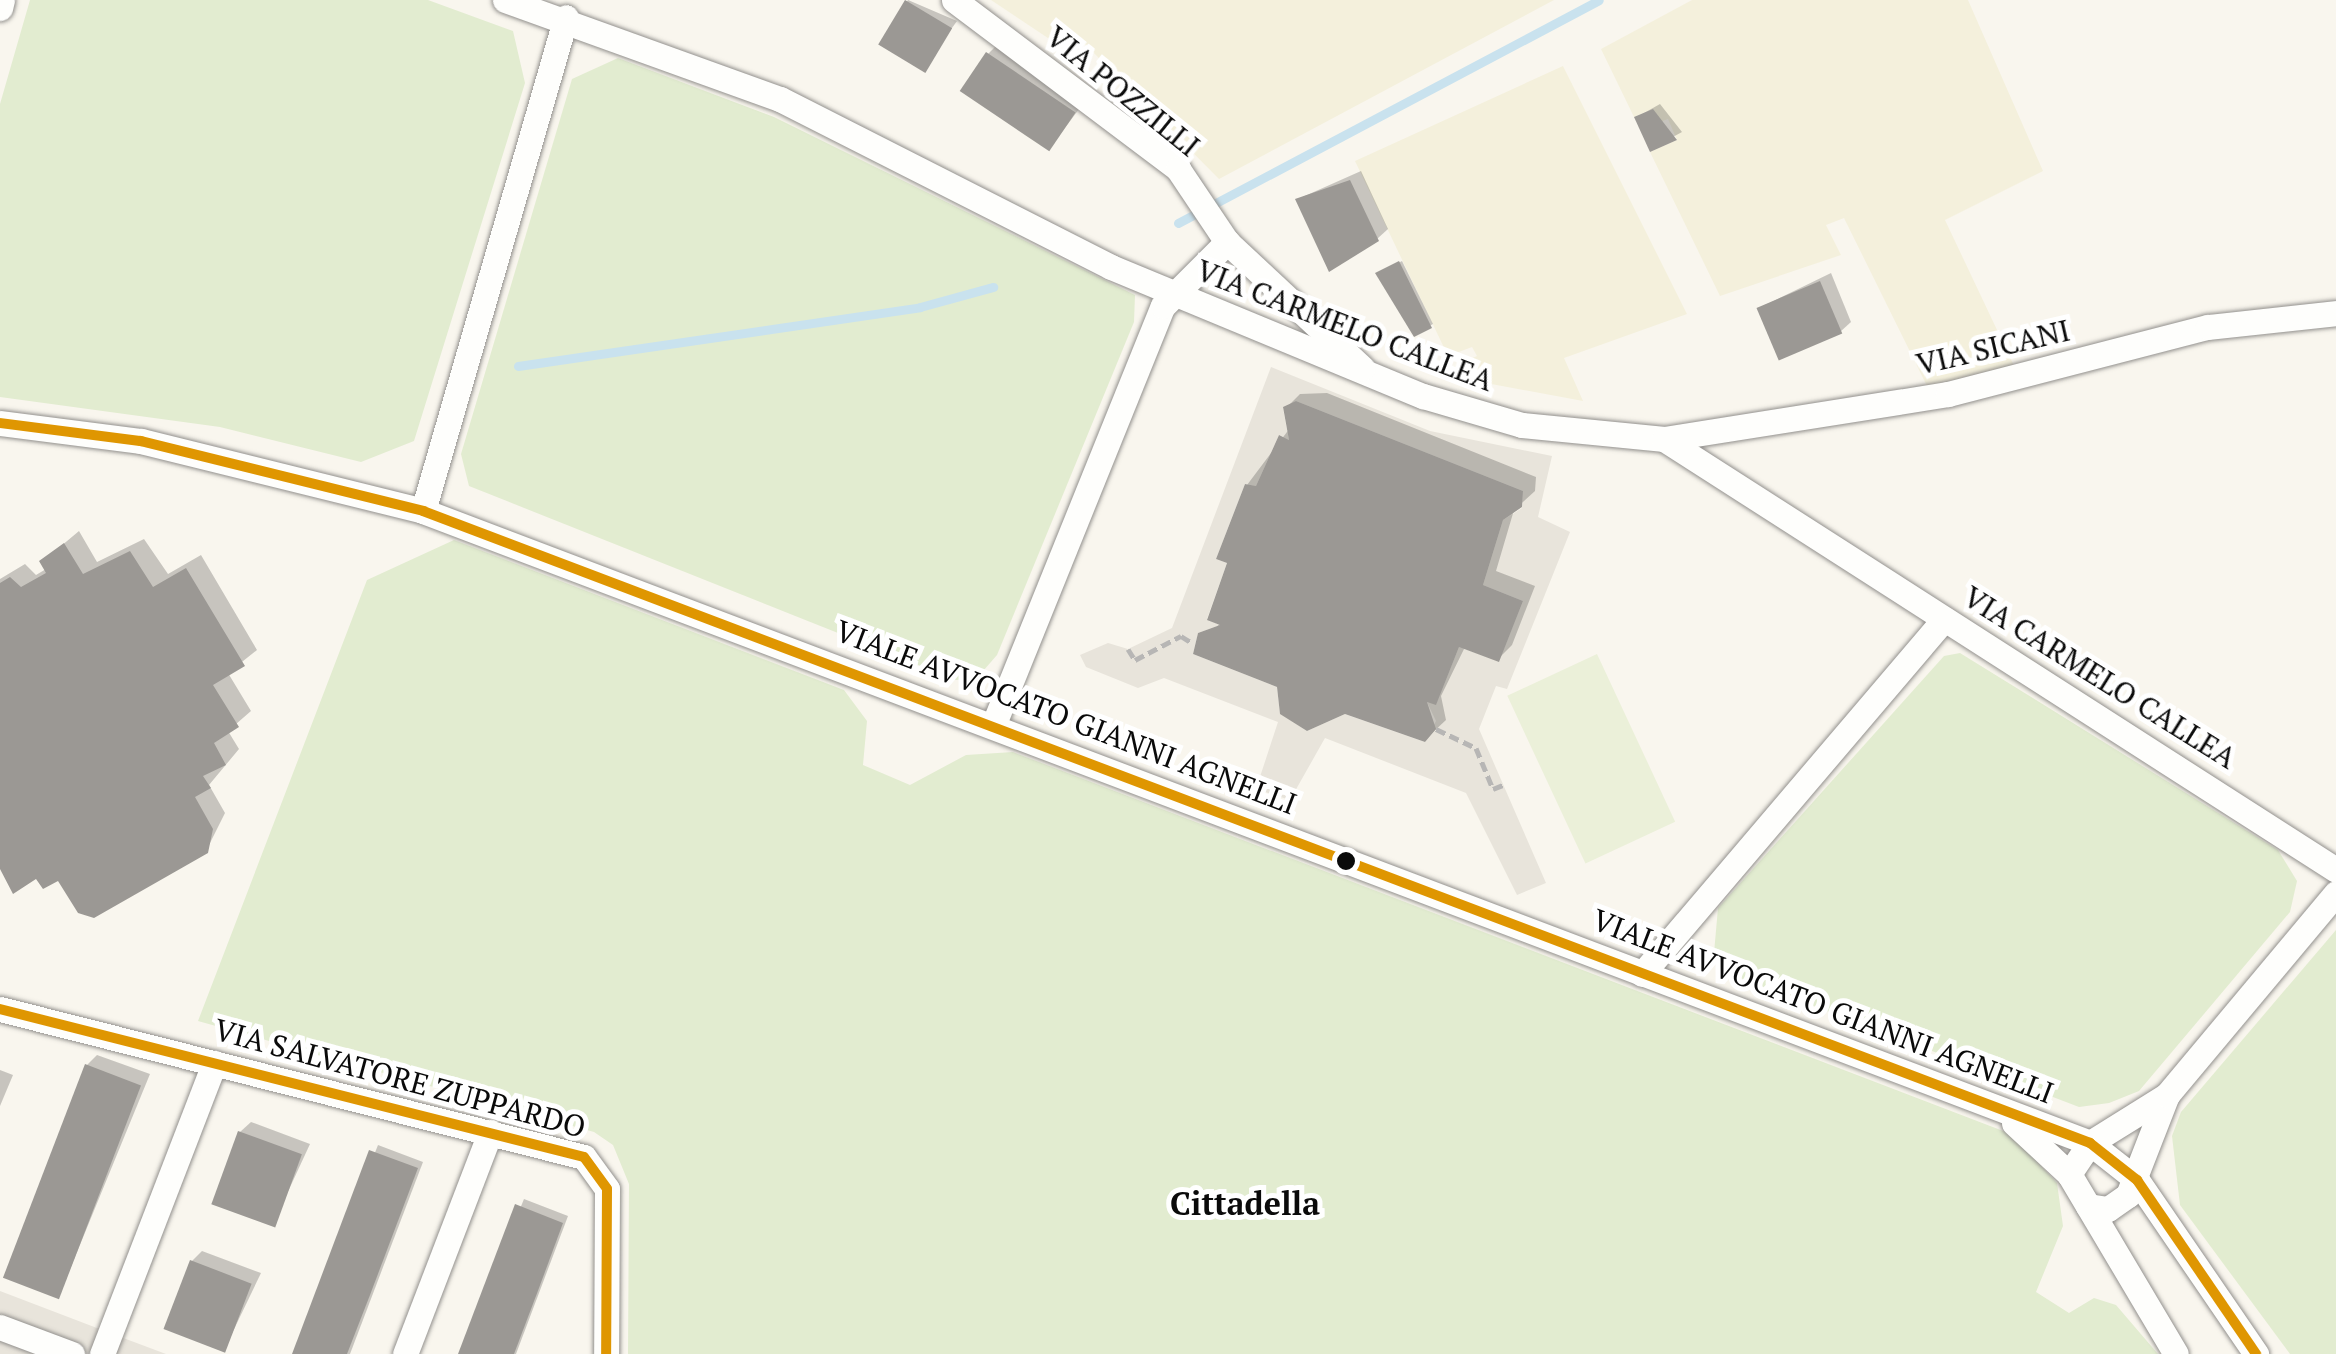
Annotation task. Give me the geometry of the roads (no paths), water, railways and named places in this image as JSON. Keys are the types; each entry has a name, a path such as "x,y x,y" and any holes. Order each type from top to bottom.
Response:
{"street":[{"path":"0,8 2,0"},
{"name":"VIA POZZILLI","path":"954,0 1178,169 1227,242 1365,372"},
{"name":"VIA CARMELO CALLEA","path":"511,1 566,17 780,99 1174,293 1365,372 1522,425 1664,439 2336,870"},
{"path":"423,511 566,17"},
{"path":"994,726 1174,293 1227,242"},
{"name":"VIA SICANI","path":"1664,439 2014,380 2208,327 2336,313"},
{"name":"VIALE AVVOCATO GIANNI AGNELLI","path":"0,423 141,441 423,511 2090,1142 2137,1180 2256,1354"},
{"path":"1642,974 1944,619"},
{"path":"2069,1174 2090,1142 2166,1095 2336,892"},
{"name":"VIA SALVATORE ZUPPARDO","path":"0,1009 490,1132 600,1168 606,1354"},
{"path":"102,1354 214,1063"},
{"path":"2088,1206 2108,1209 2137,1180 2166,1095"},
{"path":"1988,1104 2069,1174 2176,1354"},
{"path":"405,1354 490,1132"},
{"path":"0,1327 72,1354"}],"waterway":[{"path":"1178,223 1599,0"},
{"path":"518,366 920,307 993,287"}],"district":[{"name":"Cittadella","path":"1245,1203"}]}
